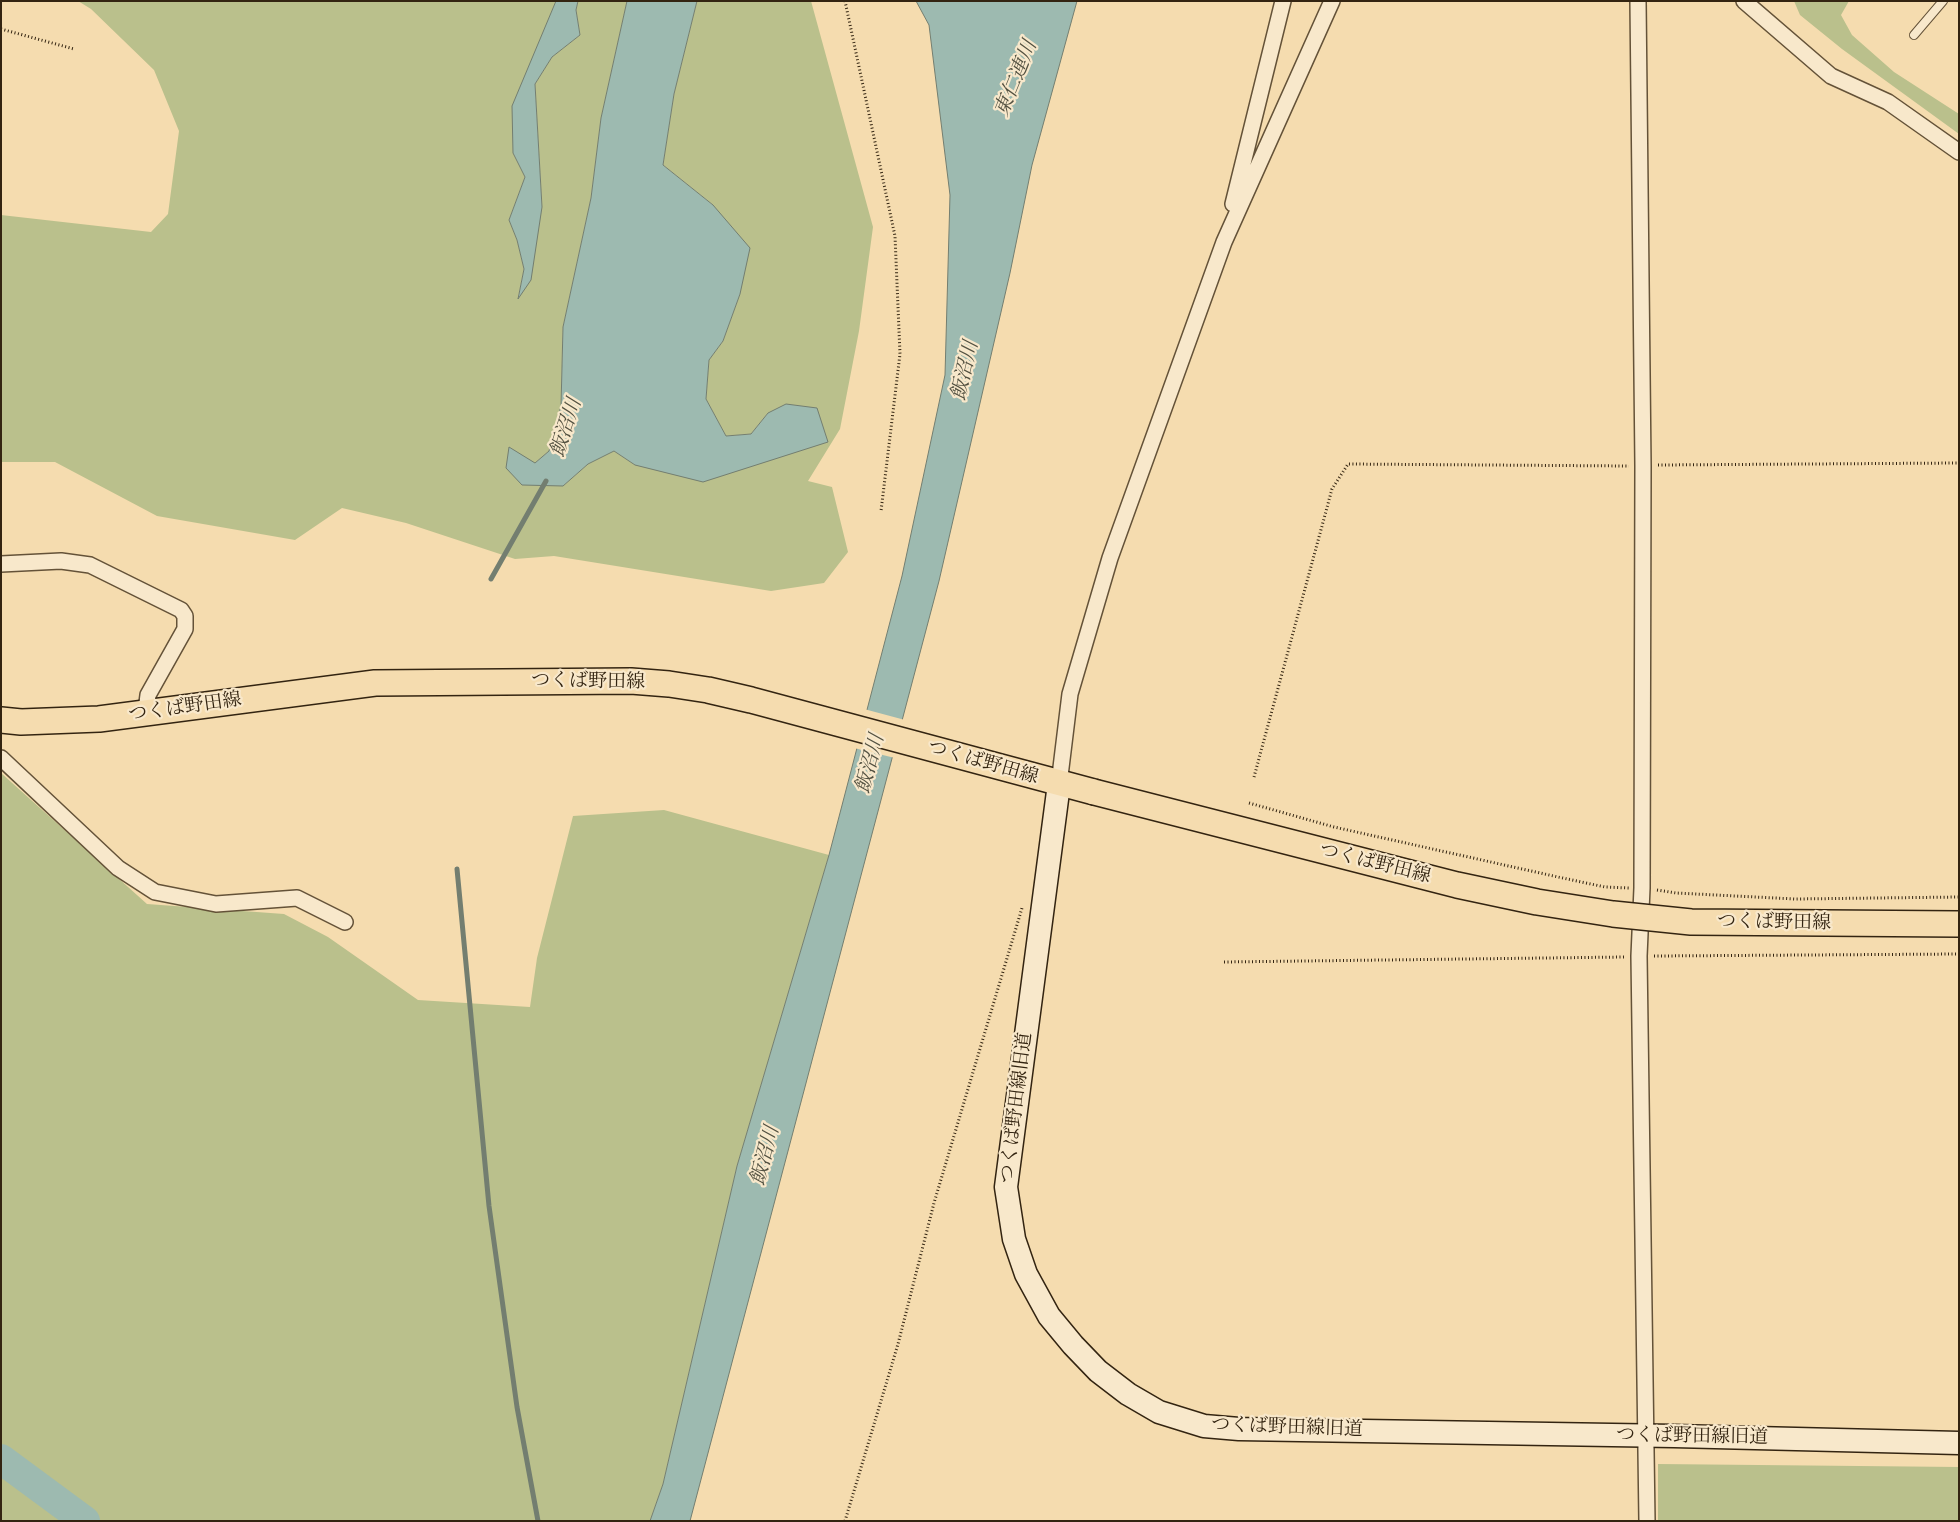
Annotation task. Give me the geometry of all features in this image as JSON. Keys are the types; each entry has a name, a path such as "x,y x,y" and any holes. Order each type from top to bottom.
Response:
{"main road":[{"name":"つくば野田線","path":"1,720 57,721 99,719 376,683 631,682 669,684 708,690 837,722 1059,784 1457,885 1536,902 1613,914 1691,922 1959,924"}],"street":[{"path":"1224,242 1283,1"},
{"path":"1059,784 1070,694 1110,558 1224,242 1332,1"},
{"path":"1638,1 1643,466 1642,888 1639,956 1647,1521"},
{"path":"1744,1 1832,76 1888,102 1959,152"},
{"path":"1,564 61,560 90,565 181,610 185,616 185,629 148,695 148,713"},
{"path":"1,758 118,868 155,892 216,904 297,898 345,922"},
{"name":"つくば野田線旧道","path":"1059,784 1006,1187 1014,1239 1026,1274 1049,1316 1098,1371 1128,1394 1159,1412 1204,1426 1240,1430 1647,1435 1959,1443"}],"lane":[{"path":"1914,35 1943,1"}],"path":[{"path":"845,1 895,236 900,354 881,511"},
{"path":"1,29 74,49"},
{"path":"1254,777 1332,488 1348,464 1643,466 1959,463"},
{"path":"1249,803 1334,827 1605,887 1642,888 1676,893 1795,899 1959,897"},
{"path":"845,1521 898,1344 934,1202 1024,902"},
{"path":"1224,962 1959,954"}],"green space":[{"path":"78,1 556,1 542,37 513,153 525,177 509,220 517,240 524,269 518,298 542,207 535,84 552,57 580,35 576,10 578,1 627,1 601,118 591,198 563,327 561,406 549,451 535,463 563,486 588,464 614,451 635,465 827,442 768,413 751,434 726,436 706,399 709,360 723,341 740,294 713,205 663,165 674,94 697,1 811,1 873,227 859,331 840,429 808,481 832,487 848,552 824,583 771,591 554,556 515,559 406,523 342,508 295,540 157,516 55,462 1,462 1,215 151,232 168,214 179,131 154,70 91,9"},
{"path":"1794,1 1849,1 1841,15 1852,35 1894,72 1959,114 1959,134 1842,49 1800,15"},
{"path":"1,773 147,904 284,914 328,937 418,1000 530,1007 537,958 573,816 664,810 829,855 737,1166 663,1484 650,1521 1,1521"},
{"path":"1658,1464 1959,1467 1959,1521 1658,1521"}],"water":[{"path":"556,1 578,1 576,10 580,35 552,57 535,84 542,207 531,280 518,299 524,269 517,240 509,220 525,177 513,153 512,106"},
{"path":"627,1 697,1 674,94 663,165 713,205 750,248 740,294 723,341 709,360 706,399 726,436 751,434 768,413 786,404 817,408 828,442 703,482 635,465 614,451 588,464 563,486 522,485 506,468 509,447 535,463 549,451 561,406 563,327 591,198 601,118"},
{"name":"東仁連川","path":"916,1 1077,1 1032,165 1010,273 939,581 690,1521 650,1521 663,1484 737,1166 829,855 902,576 945,375 950,195 929,25"}],"pier":[{"path":"864,709 905,720 895,758 854,748"}],"waterway":[{"name":"飯沼川","path":"491,579 546,481"},
{"name":"飯沼川","path":"457,869 489,1206 517,1407 538,1521"},
{"path":"1,1459 85,1521"}]}
